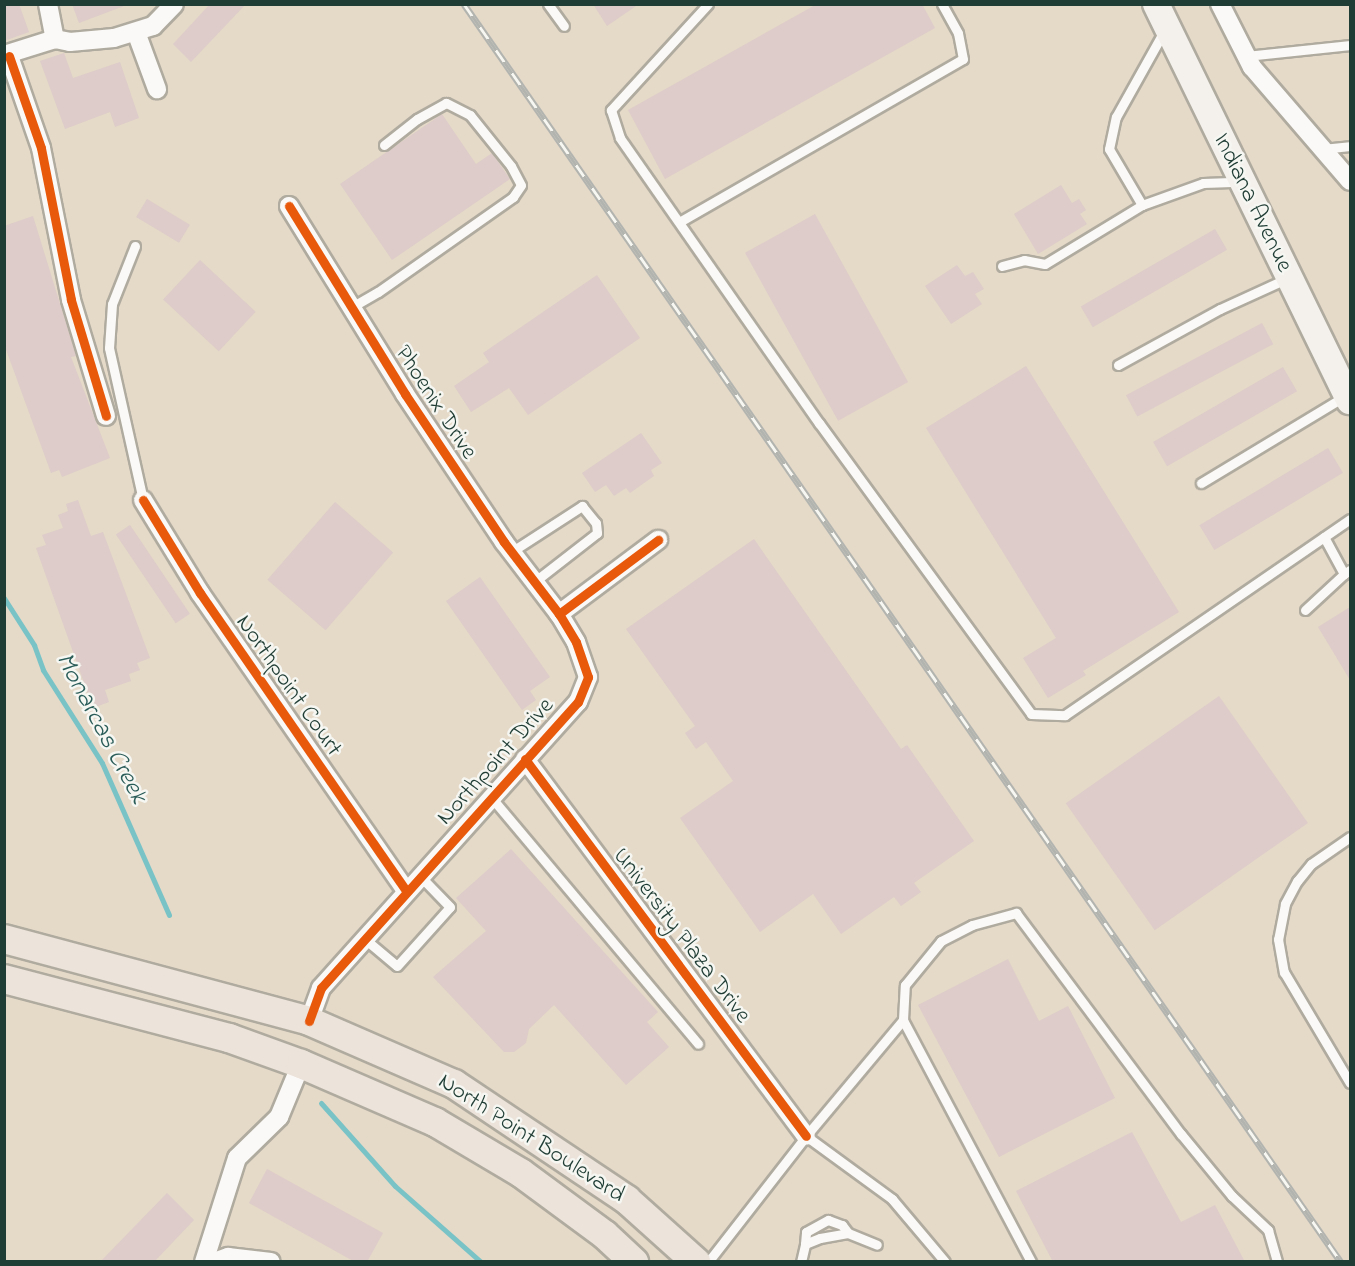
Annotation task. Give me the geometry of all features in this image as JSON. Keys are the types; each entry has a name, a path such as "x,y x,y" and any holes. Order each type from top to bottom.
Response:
{"main road":[{"name":"Indiana Avenue","path":"1161,15 1288,278 1349,398"},
{"name":"North Point Boulevard","path":"4,939 309,1021 473,1095 627,1200 696,1262"},
{"name":"North Point Boulevard","path":"4,979 229,1038 301,1064 435,1122 520,1173 605,1235 633,1262"},
{"path":"166,1023 188,1011 291,1037 309,1021"},
{"path":"301,1064 319,1046 330,1043 453,1097 473,1095"}],"street":[{"path":"48,4 55,39"},
{"path":"106,416 71,300 41,148 7,56 55,39 70,42 114,38 136,32 153,26 174,4"},
{"path":"1220,4 1246,56 1265,84 1350,181"},
{"path":"136,32 156,89"},
{"name":"Phoenix Drive","path":"289,206 350,308 511,552 559,614"},
{"name":"Northpoint Court","path":"143,500 200,593 406,891"},
{"path":"559,614 658,540"},
{"name":"Northpoint Drive","path":"309,1021 321,988 366,940 406,891 490,797 578,702 588,677 576,642 559,614"},
{"name":"University Plaza Drive","path":"525,759 806,1136"},
{"path":"204,1262 237,1158 279,1117 301,1064"},
{"path":"214,1262 228,1257 271,1262"}],"lane":[{"path":"549,4 564,26"},
{"path":"708,4 611,110 620,138 681,221 819,423 1031,714 1065,715 1350,519"},
{"path":"681,221 963,59 958,33 942,4"},
{"path":"1142,205 1109,149 1116,117 1161,15"},
{"path":"1246,56 1350,45"},
{"path":"350,308 378,292 513,197 521,185 512,166 470,114 446,103 417,119 384,145"},
{"path":"1322,149 1350,146"},
{"path":"1002,266 1023,260 1045,264 1142,205 1203,183 1242,182"},
{"path":"135,246 112,304 109,348 143,500"},
{"path":"1118,365 1220,309 1288,278"},
{"path":"1201,483 1349,398"},
{"path":"511,552 572,510 582,506 596,523 597,533 534,582"},
{"path":"1305,610 1347,572 1324,537"},
{"path":"490,797 698,1044"},
{"path":"1350,837 1311,864 1297,881 1285,904 1278,939 1284,972 1350,1083"},
{"path":"366,940 397,966 450,907 420,876"},
{"path":"1031,1262 903,1020 905,985 941,941 972,925 1016,913 1181,1134 1232,1196 1268,1230 1277,1262"},
{"path":"708,1262 806,1136 903,1020"},
{"path":"806,1136 892,1199 945,1262"},
{"path":"801,1262 806,1244 806,1232 828,1220 842,1225 848,1233 877,1245"},
{"path":"806,1244 848,1233"}],"building":[{"path":"4,4 19,4 29,32 4,41"},
{"path":"72,4 123,4 124,6 79,23"},
{"path":"210,4 246,4 191,62 173,44"},
{"path":"593,4 639,4 607,26"},
{"path":"817,4 922,4 935,28 665,179 628,110"},
{"path":"64,53 73,78 120,62 139,118 115,127 110,112 65,129 40,61"},
{"path":"442,114 476,164 492,153 510,179 392,260 340,184"},
{"path":"1061,185 1072,203 1079,199 1086,210 1080,214 1087,224 1038,254 1014,214"},
{"path":"147,199 190,225 179,243 136,217"},
{"path":"815,214 908,382 838,421 745,253"},
{"path":"33,216 76,356 71,357 110,458 62,477 59,470 51,473 4,344 4,226"},
{"path":"1215,229 1227,250 1093,327 1081,306"},
{"path":"200,260 256,312 219,351 163,299"},
{"path":"957,265 965,276 973,272 984,289 975,294 982,304 951,324 925,286"},
{"path":"597,275 640,338 528,415 509,388 471,412 454,386 489,362 483,353"},
{"path":"1262,323 1273,344 1137,416 1126,395"},
{"path":"1026,366 1179,612 1083,671 1086,675 1048,698 1023,658 1056,638 926,428"},
{"path":"1283,367 1297,391 1167,466 1153,442"},
{"path":"641,433 662,463 651,470 654,476 630,493 626,488 614,496 606,485 595,492 582,473"},
{"path":"1328,448 1343,473 1214,550 1199,525"},
{"path":"78,500 91,536 103,532 150,658 137,663 140,670 129,674 131,681 105,690 109,702 93,708 36,548 46,545 42,535 63,528 58,515 68,511 66,504"},
{"path":"335,502 393,553 326,630 267,580"},
{"path":"130,525 190,614 176,623 116,535"},
{"path":"754,539 901,749 907,745 974,841 914,883 921,892 901,906 894,897 841,934 813,894 760,932 680,818 733,781 706,742 696,749 685,733 695,726 626,629"},
{"path":"480,577 550,677 530,691 536,700 522,710 446,601"},
{"path":"1350,607 1350,680 1318,627"},
{"path":"1219,696 1308,823 1155,930 1066,803"},
{"path":"511,849 658,1012 647,1022 669,1047 626,1085 554,1005 529,1029 526,1043 514,1052 504,1052 433,977 486,931 456,898"},
{"path":"1008,959 1039,1021 1068,1006 1115,1098 999,1157 918,1005"},
{"path":"1132,1132 1181,1222 1215,1205 1245,1262 1053,1262 1016,1191"},
{"path":"267,1169 383,1233 367,1262 355,1262 249,1203"},
{"path":"167,1193 194,1220 154,1262 100,1262"}],"waterway":[{"name":"Monarcas Creek","path":"4,598 34,645 43,670 102,763 169,915"},
{"name":"Monarcas Creek","path":"321,1103 395,1186 481,1262"}],"railway":[{"path":"464,4 1341,1262"}],"cycle path":[{"path":"9,56 41,148 71,300 106,416"},
{"path":"289,206 405,394 504,542 559,614"},
{"path":"143,500 200,593 406,891"},
{"path":"309,1021 321,988 578,702 588,677 576,642 559,614 658,540"},
{"path":"525,759 806,1136"}]}
